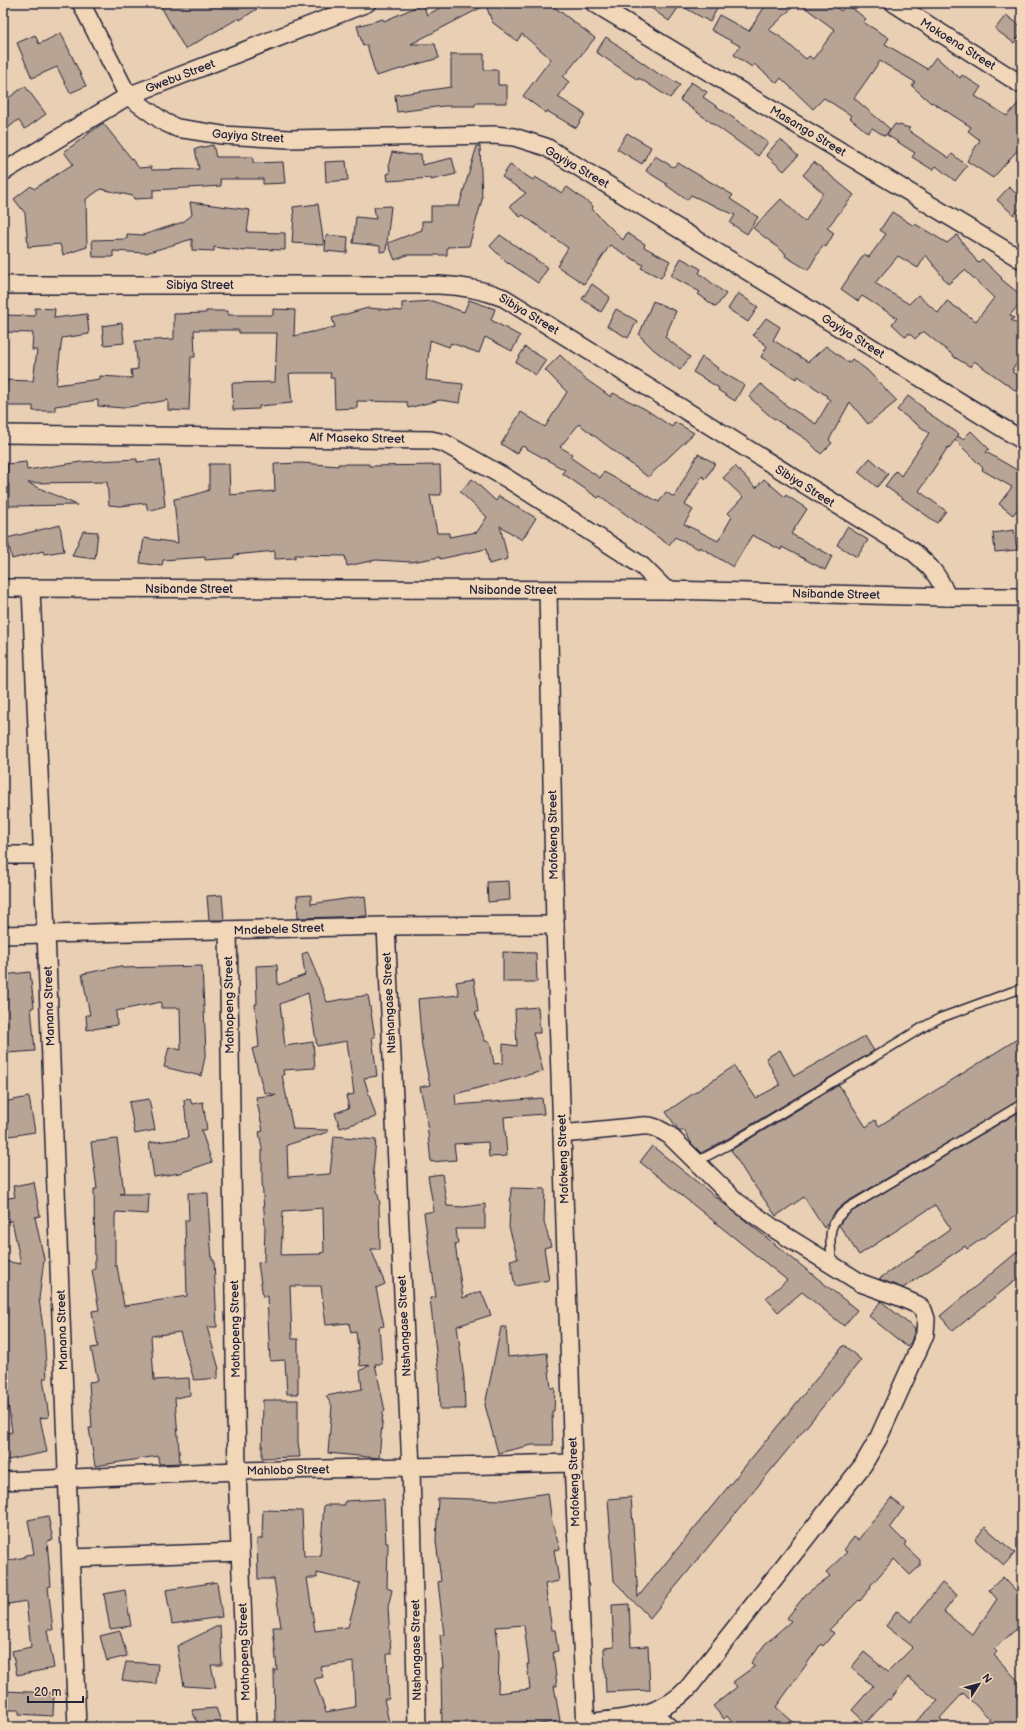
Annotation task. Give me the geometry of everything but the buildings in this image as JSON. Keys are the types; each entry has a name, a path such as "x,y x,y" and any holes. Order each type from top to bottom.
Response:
{"street":[{"name":"Gayiya Street","path":"81,3 128,96 164,122 177,128 222,135 289,139 494,135 514,137 546,147 1022,440"},
{"name":"Gwebu Street","path":"3,172 128,96 367,3"},
{"name":"Masango Street","path":"594,3 1022,260"},
{"name":"Mokoena Street","path":"894,3 1022,85"},
{"name":"Sibiya Street","path":"3,285 433,285 462,286 487,291 504,298 912,551 927,563 935,572 941,581 947,597"},
{"name":"Alf Maseko Street","path":"3,434 431,440 444,443 508,479 623,553 642,566 666,590"},
{"name":"Nsibande Street","path":"3,588 666,590 947,597 1022,597"},
{"name":"Manana Street","path":"30,589 43,855 77,1727"},
{"name":"Mofokeng Street","path":"548,590 555,925 573,1463 586,1725"},
{"path":"3,855 43,855"},
{"name":"Mndebele Street","path":"3,935 386,926 555,925"},
{"name":"Ntshangase Street","path":"386,926 411,1468 418,1727"},
{"name":"Mothopeng Street","path":"228,930 238,1471 247,1727"},
{"path":"562,1134 650,1126 658,1128 669,1135 737,1202 776,1230 861,1283 897,1296 918,1306 923,1310 926,1319 925,1334 878,1439 863,1465 689,1687 673,1702 652,1713 586,1725"},
{"name":"Mahlobo Street","path":"3,1481 238,1471 573,1463"},
{"path":"71,1558 240,1552"},
{"path":"652,1713 669,1727"}],"lane":[{"path":"696,1162 732,1143 925,1026 940,1018 1022,988"},
{"path":"832,1266 830,1232 838,1215 1022,1104"}]}
